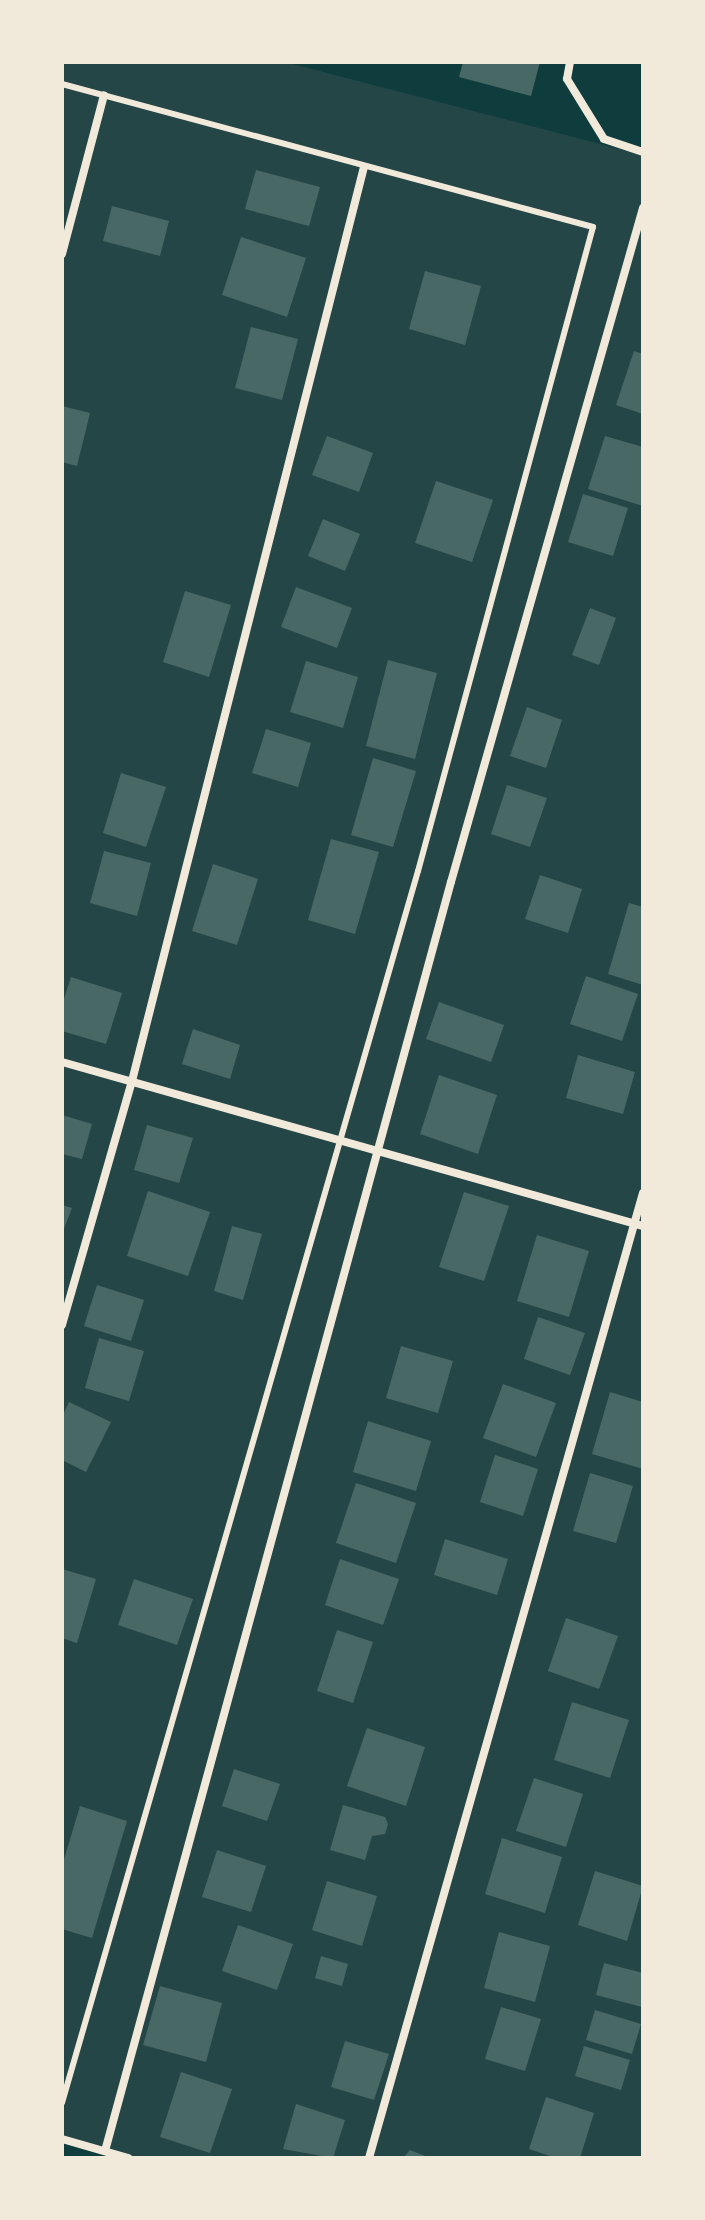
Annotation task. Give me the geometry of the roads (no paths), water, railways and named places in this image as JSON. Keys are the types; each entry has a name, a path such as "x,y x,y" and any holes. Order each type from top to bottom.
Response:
{"street":[{"path":"570,62 567,79 604,139 643,152"},
{"path":"62,254 104,95"},
{"path":"62,1325 132,1081 364,167"},
{"path":"105,2151 643,208"},
{"path":"62,1062 639,1225"},
{"path":"369,2158 639,1225 643,1193"},
{"path":"62,2139 128,2158"}],"lane":[{"path":"62,84 593,227 339,1142 62,2103"}]}
